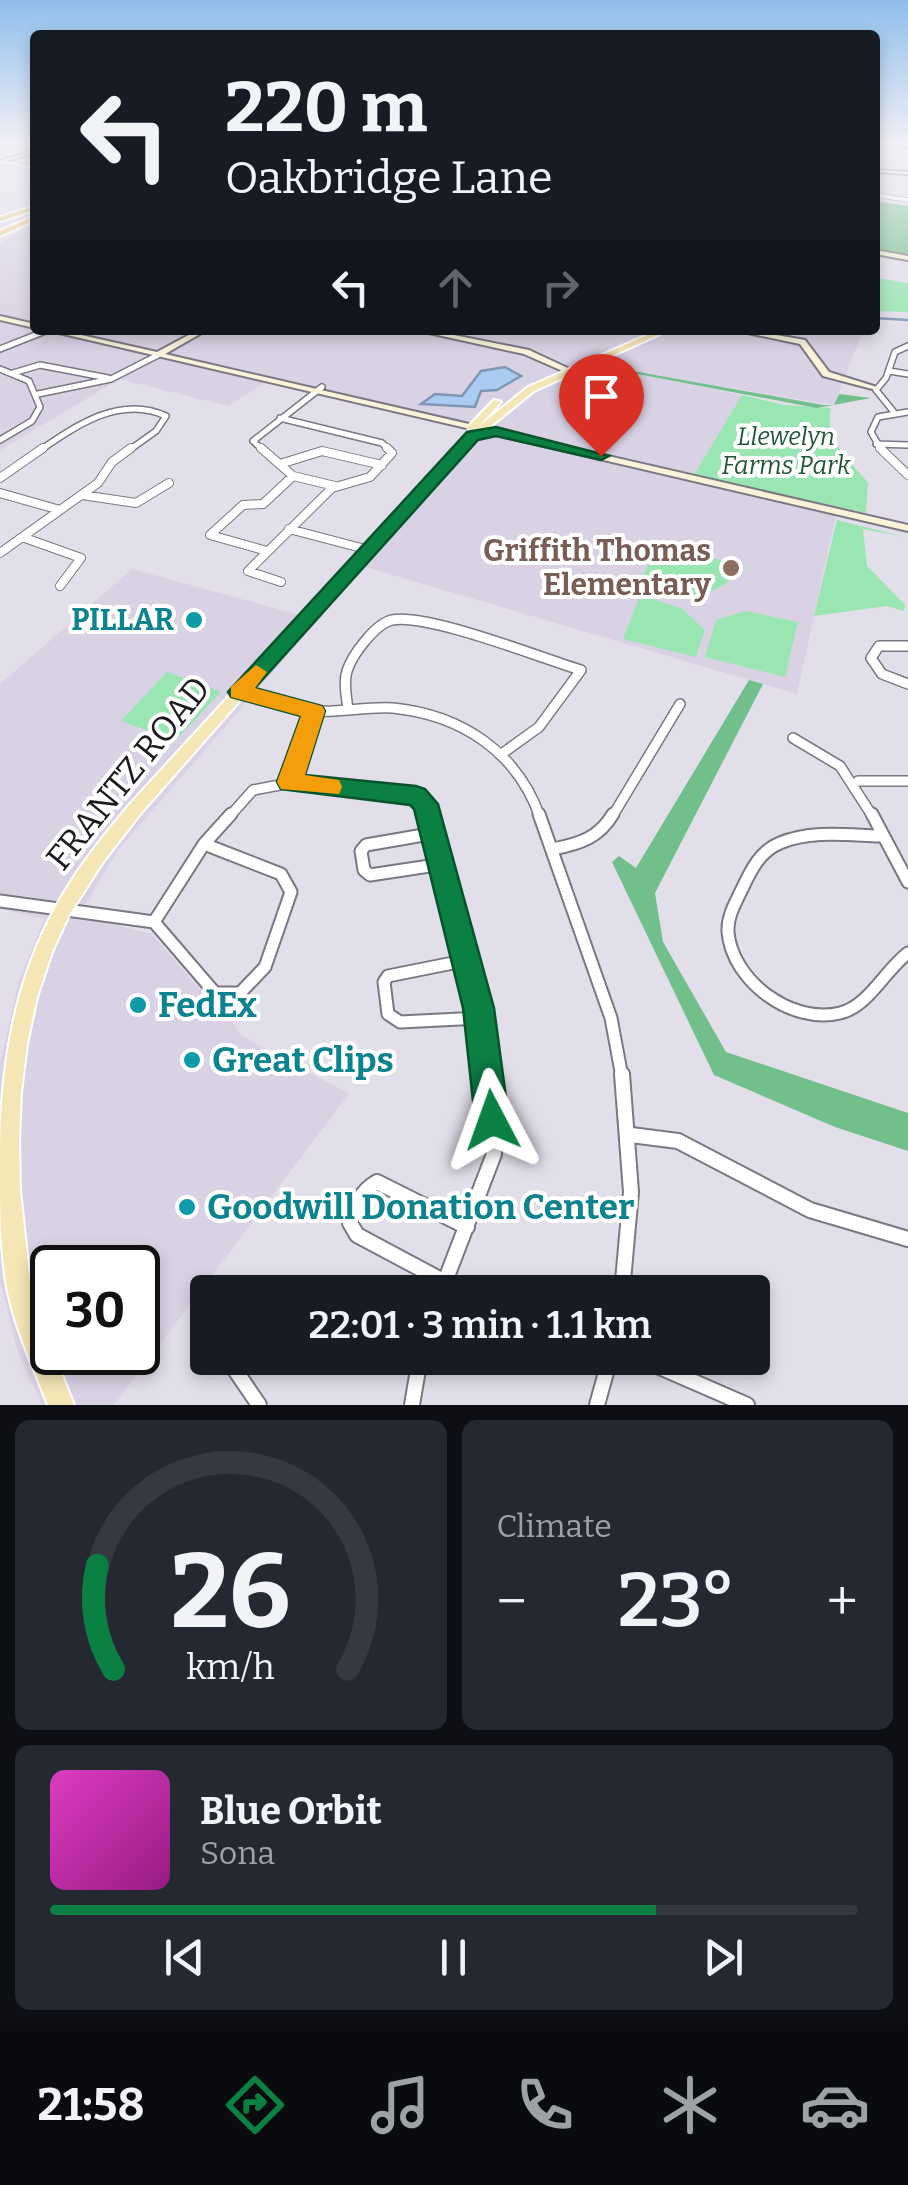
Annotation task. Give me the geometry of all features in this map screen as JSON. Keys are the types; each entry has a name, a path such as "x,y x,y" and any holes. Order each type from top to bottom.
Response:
{"highway":[{"path":"0,226 30,215"},
{"path":"0,226 30,215"}],"main road":[{"path":"880,253 908,258"},
{"path":"0,315 30,324"},
{"path":"74,335 908,528"},
{"path":"95,335 162,353 194,335"},
{"path":"440,335 566,368"},
{"name":"FRANTZ ROAD","path":"481,429 506,396 640,335"},
{"name":"FRANTZ ROAD","path":"61,1405 17,1281 4,1177 4,1080 27,994 62,911 114,834 481,429 517,397 566,368 652,335"},
{"path":"767,335 797,340 808,348 826,374 876,388"}],"street":[{"path":"0,347 30,328"},
{"path":"0,347 35,335"},
{"path":"894,412 876,394 876,388 889,371 895,352 908,346"},
{"path":"38,394 108,378 162,353"},
{"path":"13,373 40,365 108,378"},
{"path":"0,368 26,379 38,394 35,418 0,440"},
{"path":"889,371 908,374"},
{"path":"280,418 382,443 391,450 370,477 335,486 294,476 253,440 280,418 319,389"},
{"path":"0,478 113,408 142,406 166,416 164,424 112,462 98,483 0,553"},
{"path":"908,412 894,412 875,420 871,435 908,475"},
{"path":"876,444 908,445"},
{"path":"280,464 322,451 382,465"},
{"path":"267,551 210,535 243,505 262,504 294,476"},
{"path":"82,495 136,503 169,483"},
{"path":"281,582 248,572 335,486"},
{"path":"0,493 60,510"},
{"path":"289,530 369,550"},
{"path":"22,537 80,558 60,586"},
{"path":"348,710 345,675 353,658 380,626 392,620 421,621 580,670 539,727 503,752"},
{"path":"908,646 885,644 874,649 870,658 882,674 908,684"},
{"path":"239,692 314,711 390,708 435,715 478,734 503,752 528,783 611,1018 631,1135 623,1275"},
{"path":"553,849 583,843 605,828 680,704"},
{"path":"290,782 314,711"},
{"path":"793,738 830,754 858,781 879,836 908,882"},
{"path":"858,781 908,781"},
{"path":"154,922 204,844 254,790 290,782 422,799 435,833 480,1018 494,1154 448,1275"},
{"path":"435,833 366,845 361,851 364,870 370,875 443,864"},
{"path":"879,836 767,843 730,914 728,934 740,966 774,998 805,1011 837,1014 858,1003 886,970 908,953"},
{"path":"0,901 154,922 214,994 240,993 265,967 290,892 280,874 204,844"},
{"path":"468,960 388,976 384,982 388,1014 400,1022 480,1018"},
{"path":"631,1135 678,1141 810,1210 908,1239"},
{"path":"423,1275 357,1235 350,1224 366,1187 377,1182 467,1227"},
{"path":"239,1375 259,1405"},
{"path":"412,1405 417,1375"},
{"path":"597,1405 605,1375"},
{"path":"679,1375 747,1405"}],"shaded area":[{"path":"30,227 30,335 861,335 834,405 597,366 742,395 692,479 836,514 797,694 352,563 478,426 273,378 228,406 120,379 0,450 0,244"},
{"path":"132,569 318,620 118,850 78,916 152,934 208,999 224,1009 242,1036 349,1094 212,1275 190,1275 190,1304 160,1344 160,1245 30,1245 30,1375 137,1375 114,1405 42,1405 17,1349 0,1280 0,1065 18,984 44,919 0,909 0,684"}],"green space":[{"path":"880,209 908,209 908,257 880,249"},
{"path":"880,278 908,283 908,312 880,311"},
{"path":"595,366 833,405 817,408"},
{"path":"839,394 871,398 834,405"},
{"name":"Llewelyn Farms Park","path":"742,395 784,405 831,408 834,440 868,483 866,513 694,475"},
{"path":"837,520 905,537 863,529 867,566 905,605 904,611 887,606 814,616"},
{"path":"670,548 733,563 729,581 705,594 684,598 636,589 655,552"},
{"path":"640,595 681,608 705,630 696,657 623,639"},
{"path":"746,611 798,622 785,677 705,657 716,620"},
{"path":"167,672 221,692 175,741 121,721"},
{"path":"749,680 763,684 655,893 663,942 726,1052 908,1113 908,1151 835,1127 714,1075 612,862 619,856 636,868"}],"water":[{"path":"505,367 521,376 497,390 481,391 475,407 421,404 435,394 462,396 481,371"}],"waterway":[{"path":"880,318 908,320"}],"slow traffic":[{"path":"256,672 239,692 314,711 290,782 330,787"}],"place":[{"name":"Griffith Thomas Elementary","path":"731,568"},
{"name":"PILLAR","path":"194,620"},
{"name":"FedEx","path":"138,1005"},
{"name":"Great Clips","path":"192,1060"},
{"name":"Goodwill Donation Center","path":"187,1207"}],"route":[{"path":"492,1120 479,1008 426,804 416,796 290,782 314,711 239,692 472,436 483,430 496,432 601,456"}]}
